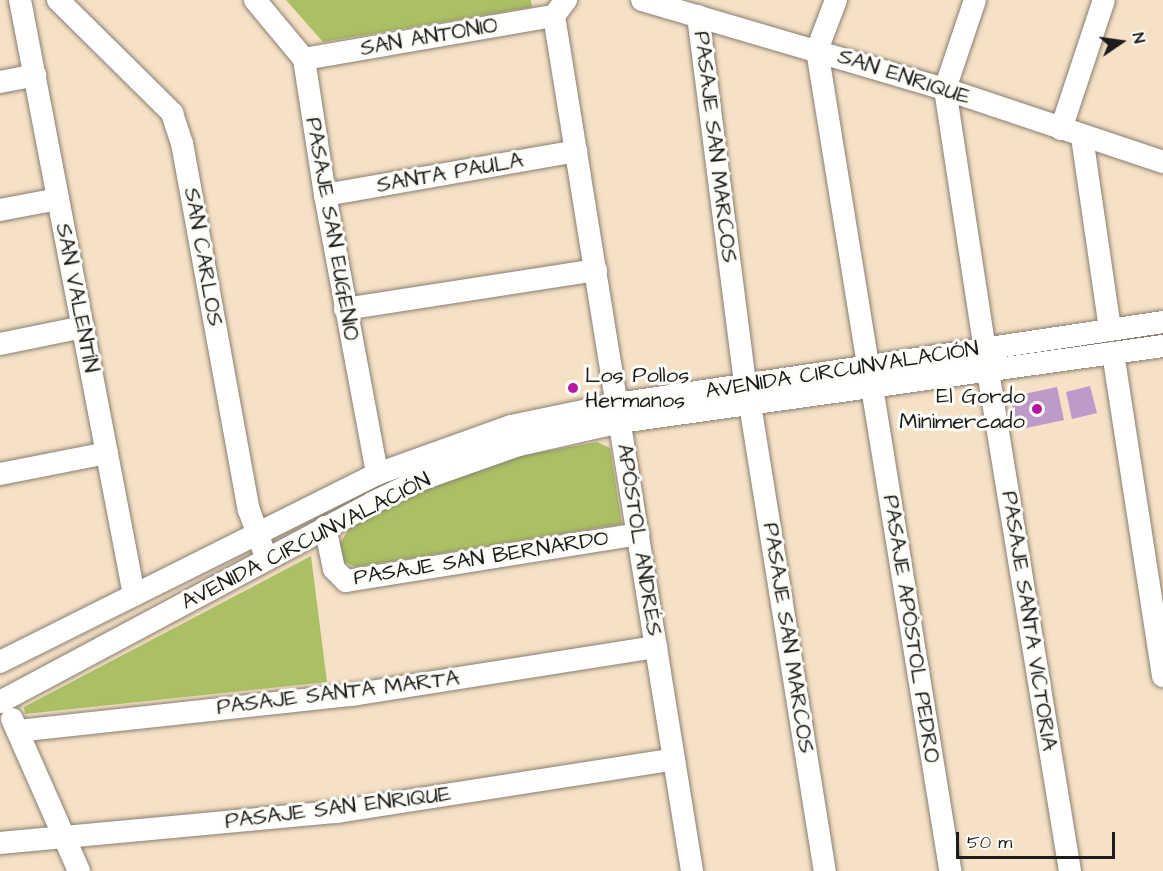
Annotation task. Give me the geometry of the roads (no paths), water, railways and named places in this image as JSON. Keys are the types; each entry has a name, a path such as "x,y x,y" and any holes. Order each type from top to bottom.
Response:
{"street":[{"name":"SAN VALENTÍN","path":"20,0 134,595"},
{"name":"SAN CARLOS","path":"58,0 172,113 182,143 249,510 268,558"},
{"path":"255,0 304,59"},
{"name":"SAN ENRIQUE","path":"642,0 945,89 1163,162"},
{"path":"818,50 836,0"},
{"path":"945,89 975,0"},
{"path":"1104,0 1071,133 1110,330"},
{"name":"SAN ANTONIO","path":"304,59 560,8"},
{"name":"APÓSTOL ANDRÉS","path":"560,8 576,151 692,871"},
{"name":"PASAJE SAN MARCOS","path":"698,16 748,394 825,871"},
{"name":"PASAJE APÓSTOL PEDRO","path":"818,50 950,871"},
{"name":"PASAJE SAN EUGENIO","path":"304,59 345,309 377,474"},
{"path":"0,82 35,75"},
{"name":"PASAJE SANTA VICTORIA","path":"945,89 986,360 1070,871"},
{"name":"SANTA PAULA","path":"325,195 576,151"},
{"path":"0,210 58,199"},
{"path":"345,309 596,270"},
{"name":"AVENIDA CIRCUNVALACIÓN","path":"986,360 1110,330 1163,322"},
{"path":"0,344 83,327"},
{"name":"AVENIDA CIRCUNVALACIÓN","path":"0,662 377,474 511,426 619,413 986,360 1113,353 1163,346"},
{"path":"1113,353 1163,676"},
{"name":"AVENIDA CIRCUNVALACIÓN","path":"1,698 325,527 410,485 469,461 619,413"},
{"path":"0,474 107,453"},
{"name":"PASAJE SAN BERNARDO","path":"325,527 334,569 346,581 638,534"},
{"name":"PASAJE SANTA MARTA","path":"18,731 352,695 656,647"},
{"path":"1,698 18,731 79,871"},
{"name":"PASAJE SAN ENRIQUE","path":"0,843 337,812 674,759"}],"place":[{"name":"Los Pollos Hermanos","path":"573,388"},
{"name":"El Gordo Minimercado","path":"1037,409"}]}
